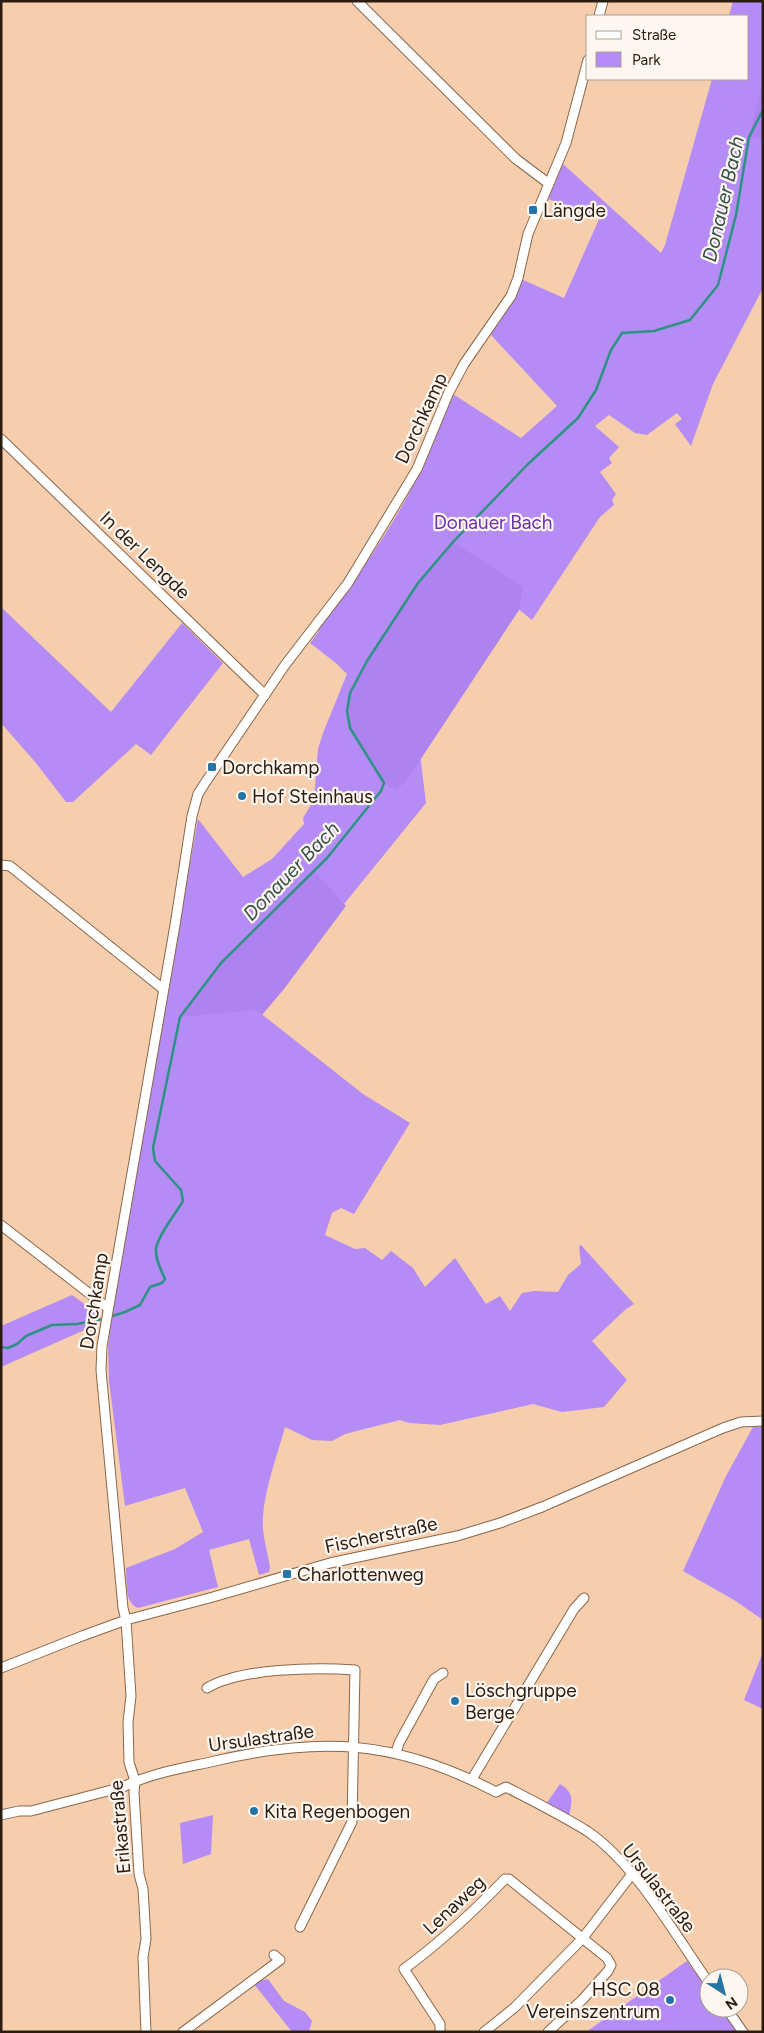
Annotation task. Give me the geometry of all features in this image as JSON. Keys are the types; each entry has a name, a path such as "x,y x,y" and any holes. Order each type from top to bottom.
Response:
{"street":[{"path":"357,1 516,159 548,183"},
{"path":"599,15 603,1"},
{"name":"Dorchkamp","path":"126,1620 123,1608 102,1370 102,1346 192,816 198,794 285,665 348,583 417,469 464,364 511,296 518,278 528,234 566,143 586,68"},
{"name":"In der Lengde","path":"1,439 265,694"},
{"path":"1,865 10,866 163,989"},
{"path":"1,1225 107,1315"},
{"name":"Fischerstraße","path":"1,1668 126,1620 330,1563 488,1527 542,1507 723,1428 741,1422 763,1421"},
{"path":"472,1779 574,1609 584,1598"},
{"name":"Erikastraße","path":"126,1620 131,1696 128,1722 129,1762 135,1781 139,1874 143,1888 146,1939 143,1957 146,2032"},
{"path":"207,1688 218,1681 275,1672 335,1669 356,1670 352,1822 300,1927"},
{"path":"396,1754 399,1744 434,1679 443,1673"},
{"name":"Ursulastraße","path":"1,1815 19,1810 31,1811 123,1787 135,1781 195,1764 246,1753 318,1745 354,1746 396,1754 472,1779 496,1792 506,1787 588,1832 622,1862 632,1874 699,1968"},
{"path":"484,2032 514,2008 582,1940 621,1885 632,1874"},
{"name":"Lenaweg","path":"440,2032 440,2024 404,1969 437,1945 505,1879 509,1880 607,1958 611,1965 608,1971 582,2000 548,2032"},
{"path":"183,2032 280,1960 274,1955"},
{"path":"733,2018 743,2032"}],"green space":[{"path":"733,1 763,1 763,288 713,384 691,446 675,424 682,419 677,413 647,435 635,433 609,415 595,426 619,447 609,458 612,463 600,472 616,494 612,500 614,505 600,517 532,620 517,608 417,729 426,803 259,1009 259,1012 363,1094 410,1123 354,1214 341,1208 332,1213 325,1235 355,1249 365,1248 382,1260 391,1251 413,1268 425,1287 455,1258 486,1304 500,1296 510,1311 522,1293 534,1291 558,1292 568,1275 581,1264 579,1246 581,1245 634,1304 626,1309 592,1341 627,1380 604,1407 562,1412 533,1404 440,1425 409,1423 400,1420 345,1434 332,1441 312,1440 285,1427 264,1504 263,1529 270,1567 269,1572 259,1575 249,1539 209,1550 218,1587 138,1608 128,1597 126,1568 175,1549 203,1532 185,1488 125,1506 109,1381 108,1346 111,1325 108,1325 198,819 243,877 272,859 304,824 303,818 314,800 318,749 347,674 310,643 319,631 317,629 361,570 401,508 427,456 453,394 521,438 557,406 491,335 521,279 564,298 600,217 548,199 563,164 661,253 665,245 712,80 749,80 749,15 729,15"},
{"path":"1,607 111,712 182,623 223,663 151,755 136,744 73,802 66,802 36,763 1,723"},
{"path":"72,1295 96,1312 98,1324 1,1367 1,1326"},
{"path":"753,1427 763,1427 763,1620 734,1600 683,1571 726,1476"},
{"path":"763,1652 763,1709 744,1700"},
{"path":"560,1784 570,1794 571,1806 569,1817 546,1804"},
{"path":"213,1815 211,1854 183,1864 180,1823"},
{"name":"HSC 08 Vereinszentrum","path":"687,1961 699,1977 699,2018 728,2018 738,2032 586,2032"},
{"path":"268,1979 284,2001 305,2012 312,2021 309,2032 292,2032 254,1984"}],"shaded area":[{"path":"763,83 763,141 749,137"},
{"path":"453,542 523,587 519,610 405,783 395,790 384,783 350,728 347,711 350,693 367,661 418,583"},
{"path":"314,871 346,906 284,989 262,1015 256,1010 180,1017 221,963"}],"waterway":[{"name":"Donauer Bach","path":"109,1317 140,1305 150,1287 162,1283 165,1279 157,1261 157,1243 183,1201 181,1190 155,1161 153,1148 180,1017 221,963 327,858 381,791 384,783 350,728 347,711 350,693 367,661 418,583 453,542 528,464 578,418 596,390 611,350 622,333 654,331 690,320 718,285 736,215 749,137 763,110"},
{"name":"Donauer Bach","path":"1,1347 8,1348 17,1344 26,1336 52,1325 77,1324 103,1319"}],"place":[{"name":"Längde","path":"533,210"},
{"name":"Dorchkamp","path":"212,767"},
{"name":"Hof Steinhaus","path":"242,796"},
{"name":"Charlottenweg","path":"287,1574"},
{"name":"Löschgruppe Berge","path":"455,1701"},
{"name":"Kita Regenbogen","path":"254,1811"},
{"name":"HSC 08 Vereinszentrum","path":"670,2000"}]}
